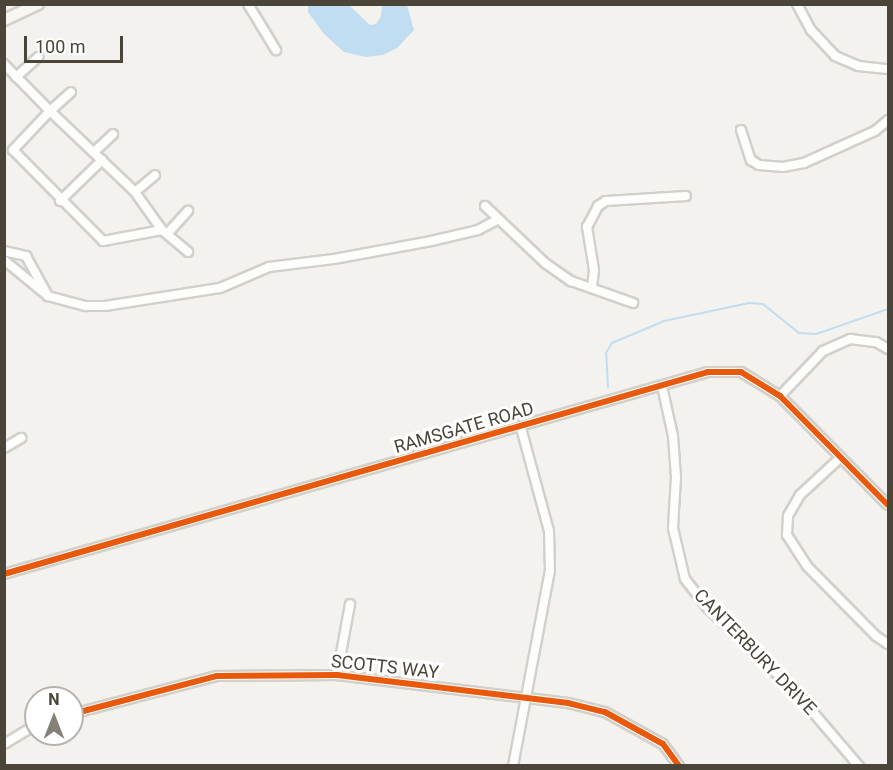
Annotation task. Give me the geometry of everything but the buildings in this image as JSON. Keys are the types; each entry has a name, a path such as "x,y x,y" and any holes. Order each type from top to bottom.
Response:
{"street":[{"path":"4,20 39,4"},
{"path":"248,4 276,50"},
{"path":"797,4 811,30 835,56 858,66 888,69"},
{"path":"16,77 38,57"},
{"path":"5,65 135,192 165,232 188,252"},
{"path":"71,92 13,150 60,201 103,241 165,232 188,211"},
{"path":"741,130 751,160 759,165 783,166 804,163 875,131 888,120"},
{"path":"94,152 113,134"},
{"path":"60,201 102,160"},
{"path":"135,192 155,175"},
{"path":"592,287 593,262 587,227 598,206 606,201 686,196"},
{"path":"485,206 497,220 545,263 571,281 633,303"},
{"path":"4,260 48,296 86,306 105,306 220,288 268,267 334,260 431,241 477,230 497,220"},
{"path":"4,250 26,256 48,296"},
{"path":"780,396 823,351 850,339 876,342 888,349"},
{"name":"RAMSGATE ROAD","path":"4,573 521,428 708,372 741,372 780,396 888,505"},
{"name":"CANTERBURY DRIVE","path":"662,386 673,436 673,528 685,579 707,607 794,690 859,765"},
{"path":"513,765 550,571 549,531 521,428"},
{"path":"4,448 21,438"},
{"path":"840,458 800,495 788,516 787,535 807,566 876,636 888,644"},
{"path":"338,675 350,604"},
{"name":"SCOTTS WAY","path":"84,711 217,676 338,675 524,698 605,712 663,744 680,765"},
{"path":"4,744 24,732"}],"water":[{"path":"308,5 349,5 370,25 376,24 381,16 382,5 407,5 414,30 397,48 383,55 366,57 344,52 324,34 308,12"}],"waterway":[{"path":"608,387 606,353 612,343 664,321 749,303 763,304 799,333 816,334 888,309"}],"cycle path":[{"path":"4,574 708,372 741,372 780,396 888,505"},
{"path":"84,711 217,676 337,675 568,703 605,712 663,744 679,766"}]}
